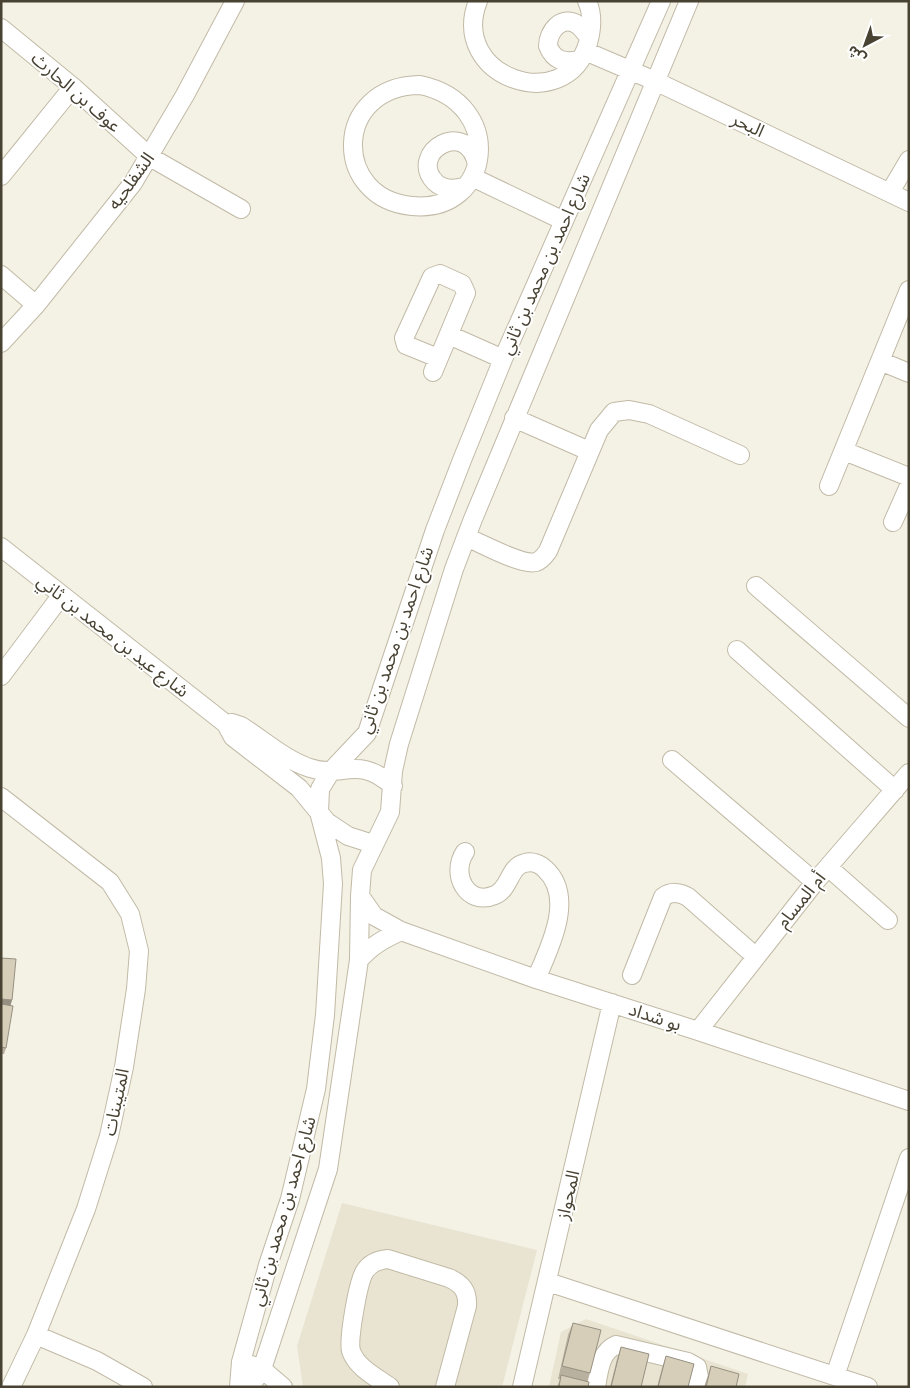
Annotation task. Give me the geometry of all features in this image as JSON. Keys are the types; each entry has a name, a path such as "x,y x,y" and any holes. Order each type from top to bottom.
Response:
{"street":[{"name":"الشفلحيه","path":"1,343 36,305 133,183 150,157 235,1"},
{"path":"478,1 473,19 476,42 487,62 506,76 528,83 540,83 562,76 585,50 591,17 587,1"},
{"name":"شارع احمد بن محمد بن ثاني","path":"239,1387 241,1362 268,1265 290,1200 316,1089 325,1015 333,884 331,858 318,812 320,789 331,771 367,733 435,530 503,360 661,1"},
{"name":"شارع احمد بن محمد بن ثاني","path":"250,1387 262,1369 328,1169 359,960 362,870 390,812 393,771 399,744 466,537 514,418 538,368 655,81 690,1"},
{"name":"عوف بن الحارث","path":"2,29 73,87 150,157 241,209"},
{"name":"البحر","path":"585,50 655,81 909,202"},
{"path":"420,86 446,93 462,106 474,123 480,150 471,176 453,197 426,206 398,203 373,189 360,172 352,152 352,138 362,113 382,94 394,89 420,86"},
{"path":"1,176 73,87"},
{"path":"890,192 909,160"},
{"path":"471,176 564,220"},
{"path":"436,274 444,275 462,284 466,293 449,335 436,365 406,345 404,338 432,277 436,274"},
{"path":"1,275 36,305"},
{"path":"829,486 909,290"},
{"path":"449,335 503,360"},
{"path":"880,361 909,373"},
{"path":"466,537 520,560 533,562 539,560 548,551 589,451 608,418 614,412 629,410 650,414 740,455"},
{"path":"514,418 589,451"},
{"path":"844,451 909,477"},
{"path":"893,522 909,486"},
{"name":"شارع عيد بن محمد بن ثاني","path":"1,548 226,724 232,737 299,788 318,812 342,833 373,844"},
{"path":"756,586 909,718"},
{"path":"1,676 60,596"},
{"path":"737,650 894,790"},
{"name":"شارع عيد بن محمد بن ثاني","path":"226,724 232,723 241,726 304,766 331,771 350,767 368,770 393,786"},
{"path":"672,760 815,882"},
{"name":"أم المسام","path":"698,1031 815,882 909,773"},
{"name":"المتيبنات","path":"1,797 110,882 130,914 139,951 136,989 125,1057 109,1136 86,1209 36,1335 11,1387"},
{"path":"465,852 458,865 459,879 469,892 479,896 495,895 503,890 513,871 523,863 530,862 544,868 555,883 560,902 545,958 536,979"},
{"path":"828,867 888,920"},
{"path":"632,975 663,897 668,893 682,894 688,897 755,956"},
{"name":"بو شداد","path":"360,896 374,916 401,932 536,979 909,1101"},
{"path":"359,960 369,948 380,940 401,932"},
{"name":"المحواز","path":"522,1387 612,1003"},
{"path":"835,1376 909,1158"},
{"path":"390,1387 356,1362 350,1349 362,1278 370,1265 378,1260 388,1259 459,1282 468,1297 445,1387"},
{"path":"548,1282 868,1387"},
{"path":"36,1335 97,1361 143,1387"},
{"path":"596,1387 603,1356 608,1348 616,1345 688,1362 697,1367 699,1377 697,1387"},
{"path":"241,1362 262,1369 283,1387"}],"shaded area":[{"path":"342,1203 537,1250 502,1387 303,1387 297,1346"},
{"path":"586,1319 748,1374 745,1387 549,1387 561,1332"}],"building":[{"path":"1,958 16,959 12,1000 1,999"},
{"path":"1,1004 13,1006 6,1048 1,1047"},
{"path":"573,1323 601,1330 590,1373 562,1366"},
{"path":"621,1347 649,1354 641,1387 611,1387"},
{"path":"666,1356 694,1364 688,1387 658,1387"},
{"path":"711,1366 739,1374 736,1387 706,1387"},
{"path":"561,1375 589,1382 588,1387 559,1387"}]}
